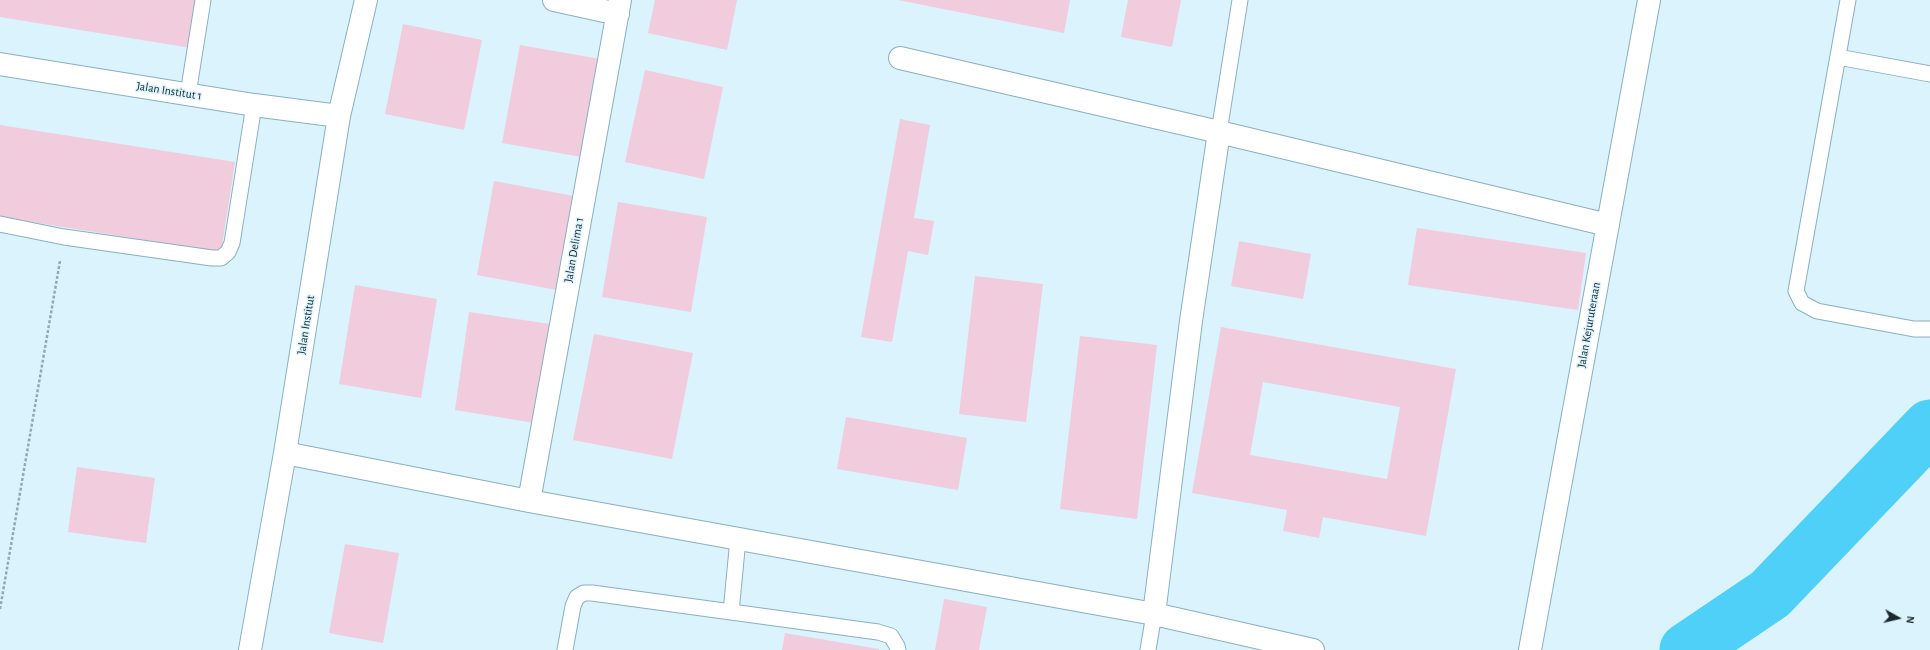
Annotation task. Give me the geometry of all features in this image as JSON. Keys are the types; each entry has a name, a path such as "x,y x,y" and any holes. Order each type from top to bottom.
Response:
{"street":[{"name":"Jalan Institut","path":"250,650 285,453 339,116 366,0"},
{"path":"554,0 619,7"},
{"name":"Jalan Kejuruteraan","path":"1530,650 1649,0"},
{"name":"Jalan Delima 1","path":"529,501 619,7"},
{"path":"900,58 1219,132 1608,225"},
{"name":"Jalan Institut 1","path":"0,64 254,105 339,116"},
{"path":"1154,614 1191,321 1219,132"},
{"path":"285,453 529,501 1154,614 1313,650"}],"lane":[{"path":"188,94 203,0"},
{"path":"1219,132 1240,0"},
{"path":"1848,0 1796,291 1802,303 1817,311 1914,329 1930,329"},
{"path":"1838,57 1930,74"},
{"path":"0,224 64,237 221,258 228,252 232,243 254,105"},
{"path":"731,612 738,539"},
{"path":"565,650 573,606 577,597 592,593 878,632 891,636 898,646 898,650"},
{"path":"1148,650 1154,614"}],"path":[{"path":"0,609 64,237"}],"building":[{"path":"0,0 199,0 191,48 0,17"},
{"path":"655,0 737,0 727,50 648,33"},
{"path":"898,0 1070,0 1064,33"},
{"path":"1128,0 1181,0 1172,47 1121,37"},
{"path":"403,24 482,40 464,130 385,114"},
{"path":"520,45 600,59 582,157 502,143"},
{"path":"645,70 723,87 704,179 625,162"},
{"path":"900,119 930,125 914,218 934,221 928,255 908,251 892,342 861,337"},
{"path":"0,125 235,162 221,252 0,217"},
{"path":"494,181 574,196 557,290 477,275"},
{"path":"618,202 707,217 691,312 602,297"},
{"path":"1417,228 1586,253 1578,310 1408,285"},
{"path":"1239,241 1311,254 1303,299 1231,286"},
{"path":"975,276 1043,284 1026,422 959,414"},
{"path":"355,285 437,299 421,398 339,384"},
{"path":"469,312 550,324 535,423 455,410"},
{"path":"1221,327 1456,369 1426,536 1323,517 1319,538 1283,531 1287,510 1192,493","holes":["1263,382 1400,407 1387,479 1250,455"]},
{"path":"594,334 693,353 672,459 573,440"},
{"path":"1080,336 1157,345 1137,519 1060,509"},
{"path":"846,417 967,438 958,490 837,469"},
{"path":"77,467 155,478 146,543 68,532"},
{"path":"345,544 399,553 383,643 329,633"},
{"path":"944,599 987,607 979,650 935,650"},
{"path":"785,633 879,649 879,650 782,650"}],"waterway":[{"path":"1687,650 1770,594 1930,427"}]}
